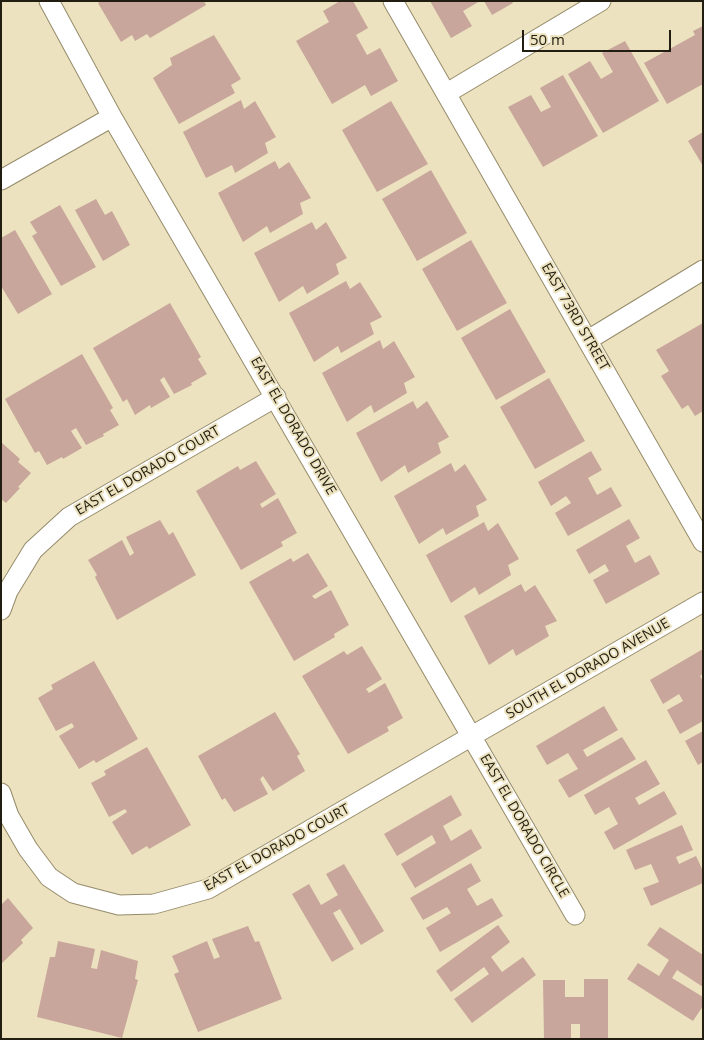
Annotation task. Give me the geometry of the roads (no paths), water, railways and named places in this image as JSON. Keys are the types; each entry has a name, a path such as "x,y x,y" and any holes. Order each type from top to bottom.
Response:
{"street":[{"name":"EAST EL DORADO DRIVE","path":"50,1 112,117 473,737"},
{"name":"EAST 73RD STREET","path":"393,1 703,542"},
{"path":"447,93 601,1"},
{"path":"1,180 112,117"},
{"path":"588,340 703,270"},
{"name":"EAST EL DORADO COURT","path":"1,610 8,590 33,550 68,518 276,397"},
{"name":"SOUTH EL DORADO AVENUE","path":"473,737 703,602"},
{"name":"EAST EL DORADO COURT","path":"1,792 9,816 28,849 48,877 73,893 82,896 119,905 154,904 208,890 473,737"},
{"name":"EAST EL DORADO CIRCLE","path":"473,737 575,915"}]}
